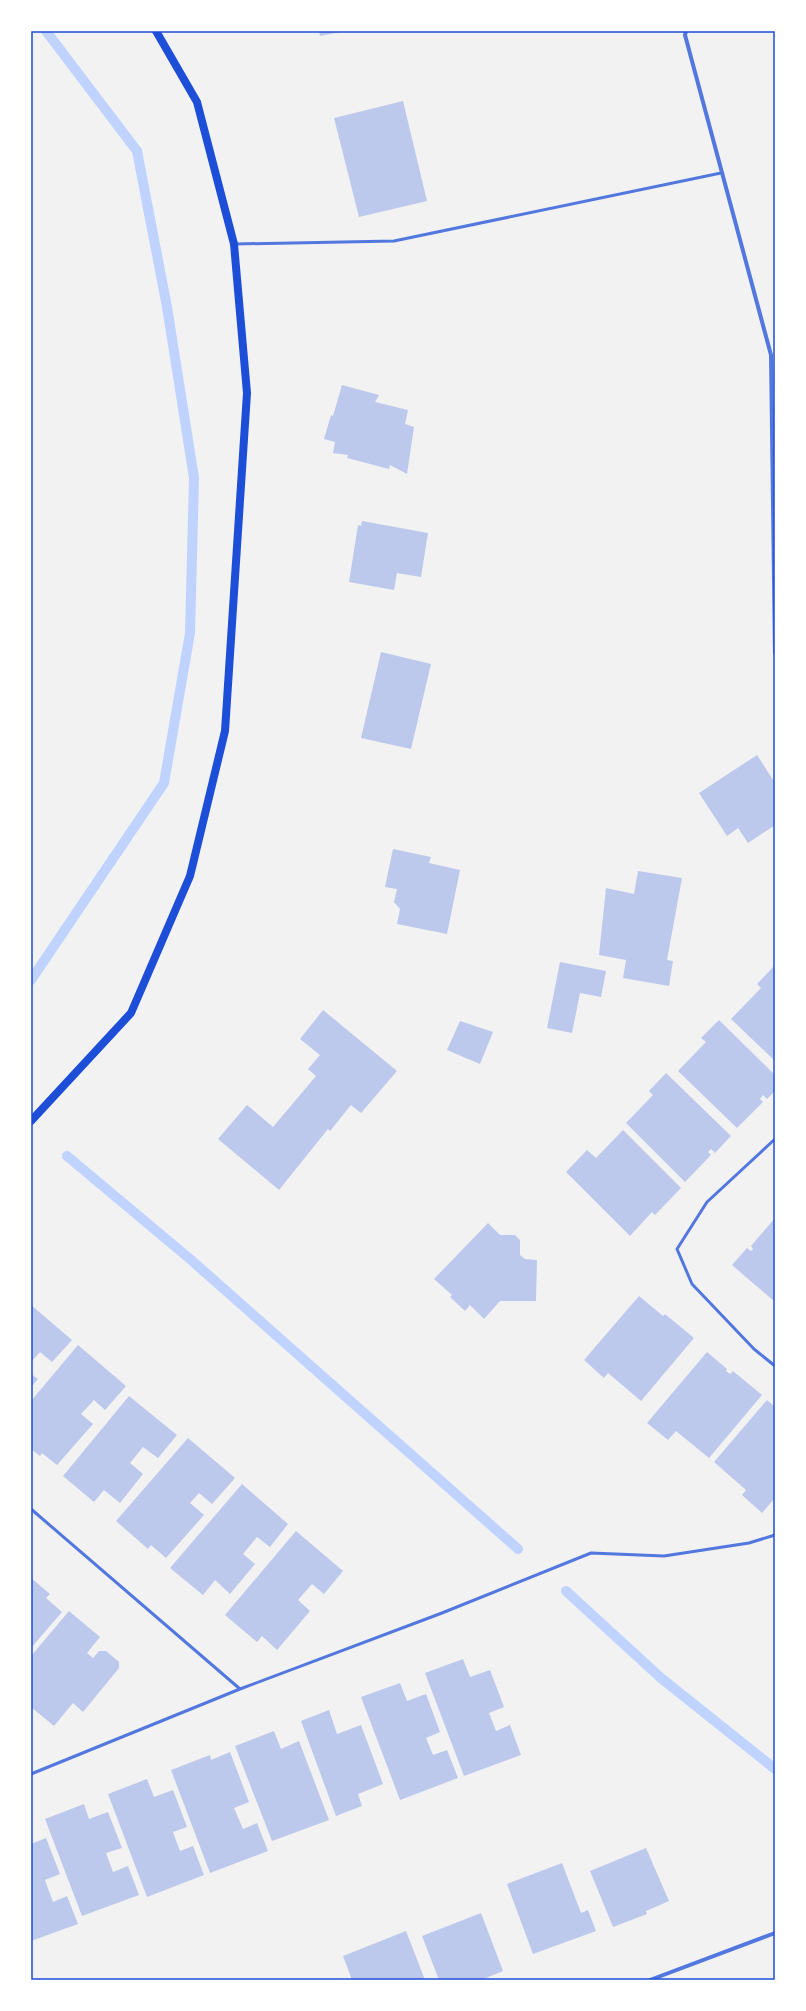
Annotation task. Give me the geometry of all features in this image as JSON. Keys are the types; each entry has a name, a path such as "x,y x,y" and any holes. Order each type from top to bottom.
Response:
{"main road":[{"path":"31,1121 131,1013 190,876 226,731 247,393 234,244 197,102 156,31"}],"street":[{"path":"686,31 685,35 721,173 772,355 775,652"},
{"path":"650,1980 775,1933"}],"lane":[{"path":"234,244 394,241 721,173"},
{"path":"775,1139 707,1202 677,1249 692,1284 754,1349 775,1366"},
{"path":"31,1509 240,1689"},
{"path":"31,1774 240,1689 442,1613 591,1553 664,1556 749,1543 775,1535"}],"building":[{"path":"319,31 341,31 341,32 320,36"},
{"path":"403,101 427,201 359,217 334,118"},
{"path":"342,385 379,395 375,402 408,410 405,424 414,427 407,474 390,465 389,469 347,458 348,455 333,453 335,442 324,439 331,415 333,416"},
{"path":"362,521 428,533 421,577 397,573 394,590 349,582 358,525 361,526"},
{"path":"381,652 431,664 411,749 361,738"},
{"path":"757,755 775,783 775,825 748,843 738,828 727,836 699,793"},
{"path":"393,849 431,857 429,863 460,870 447,934 397,924 400,909 394,902 397,889 385,887"},
{"path":"638,871 682,878 667,960 673,961 669,986 623,978 626,960 599,955 606,888 634,894"},
{"path":"560,962 606,971 601,997 580,993 572,1033 547,1028"},
{"path":"775,965 775,1061 731,1019 761,988 757,984"},
{"path":"323,1010 397,1071 361,1113 351,1105 330,1131 328,1129 279,1190 218,1139 247,1105 273,1127 316,1076 308,1069 320,1055 300,1039"},
{"path":"719,1020 775,1075 775,1091 767,1099 763,1095 760,1099 763,1102 737,1128 678,1071 706,1042 701,1038"},
{"path":"460,1021 493,1032 480,1064 447,1050"},
{"path":"666,1073 731,1136 715,1153 711,1149 708,1152 711,1155 685,1182 626,1123 653,1095 649,1091"},
{"path":"623,1130 681,1188 655,1215 652,1212 630,1236 566,1172 587,1150 596,1158"},
{"path":"775,1218 775,1302 732,1265 747,1248 751,1251 753,1249 751,1246"},
{"path":"488,1223 500,1235 515,1235 520,1240 520,1255 525,1259 537,1260 536,1301 500,1301 484,1319 470,1305 465,1311 450,1297 452,1295 434,1279"},
{"path":"639,1296 663,1316 665,1314 694,1338 641,1401 608,1373 604,1378 584,1360"},
{"path":"31,1305 72,1340 52,1362 40,1352 31,1362"},
{"path":"78,1345 126,1386 105,1410 94,1400 81,1414 93,1424 57,1465 42,1453 40,1456 31,1449 31,1401"},
{"path":"707,1352 727,1369 726,1371 730,1374 733,1371 762,1395 709,1458 676,1431 668,1440 647,1423"},
{"path":"31,1374 38,1379 31,1387"},
{"path":"129,1396 177,1435 158,1458 143,1447 130,1463 143,1474 120,1503 104,1490 94,1502 63,1476"},
{"path":"767,1400 775,1407 775,1498 762,1513 742,1495 746,1490 714,1462"},
{"path":"188,1438 235,1478 212,1504 199,1493 190,1503 204,1515 166,1558 151,1545 148,1549 116,1521"},
{"path":"242,1484 288,1524 270,1547 257,1537 243,1554 255,1564 230,1594 215,1580 203,1595 170,1568"},
{"path":"296,1531 343,1571 324,1594 312,1584 298,1600 310,1611 277,1650 262,1636 257,1642 225,1615"},
{"path":"31,1578 50,1594 46,1598 62,1612 31,1648"},
{"path":"69,1611 100,1637 87,1653 93,1658 99,1651 106,1651 119,1662 119,1668 83,1712 73,1703 54,1726 31,1707 31,1656"},
{"path":"463,1659 470,1677 490,1670 504,1707 489,1713 496,1731 510,1725 521,1755 464,1776 425,1673"},
{"path":"400,1683 407,1701 426,1694 440,1732 426,1738 433,1755 447,1750 458,1778 400,1800 361,1697"},
{"path":"329,1710 337,1734 361,1725 383,1784 358,1794 362,1806 336,1816 301,1721"},
{"path":"274,1731 281,1749 299,1741 329,1820 272,1841 235,1746"},
{"path":"230,1752 249,1802 234,1808 243,1829 257,1823 268,1851 210,1873 171,1770 210,1755 211,1760"},
{"path":"147,1779 154,1797 173,1790 187,1827 173,1832 180,1851 193,1846 204,1875 147,1897 108,1794"},
{"path":"84,1804 89,1819 108,1812 122,1848 106,1853 113,1872 128,1866 139,1895 82,1916 45,1819"},
{"path":"46,1838 60,1874 45,1880 53,1902 67,1896 78,1924 31,1941 31,1844"},
{"path":"646,1848 669,1901 646,1911 647,1914 613,1927 590,1871"},
{"path":"562,1863 581,1913 588,1910 596,1931 533,1954 507,1884"},
{"path":"481,1913 503,1971 481,1980 439,1980 422,1936"},
{"path":"406,1931 425,1980 352,1980 343,1956"}],"waterway":[{"path":"31,980 164,783 190,633 194,478 167,307 137,151 46,31"},
{"path":"67,1156 190,1259 518,1549"},
{"path":"566,1591 661,1678 775,1769"}]}
